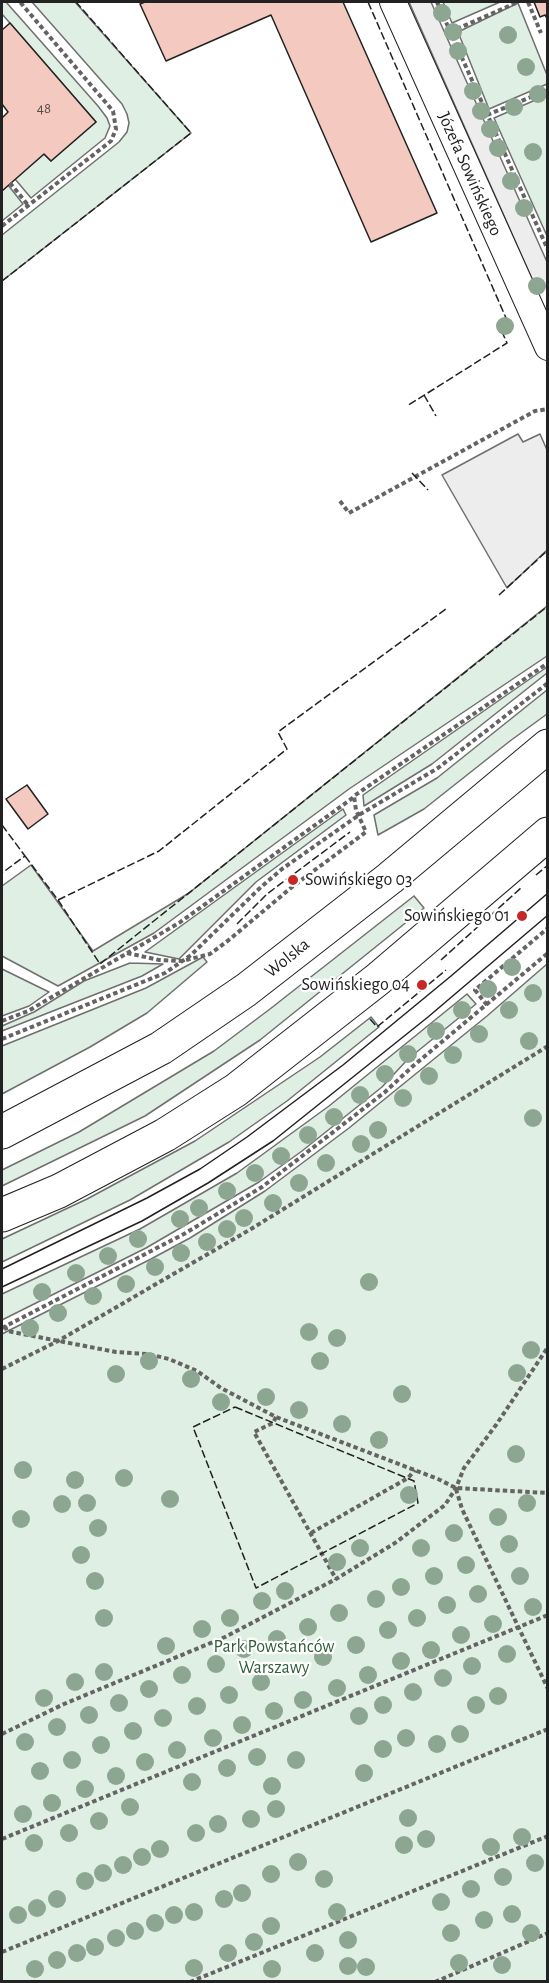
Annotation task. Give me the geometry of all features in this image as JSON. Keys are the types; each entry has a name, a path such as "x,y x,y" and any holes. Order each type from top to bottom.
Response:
{"main road":[{"name":"Wolska","path":"2,1132 161,1048 246,990 390,878 548,746"},
{"path":"2,1215 59,1191 165,1135 236,1090 378,979 548,834"}],"street":[{"name":"Józefa Sowińskiego","path":"393,2 548,347"}],"path":[{"path":"2,226 111,141 116,129 113,111 20,2"},
{"path":"437,2 547,247"},
{"path":"450,32 518,2"},
{"path":"528,2 541,33"},
{"path":"487,115 548,90"},
{"path":"10,183 28,205"},
{"path":"340,501 349,513 535,411 548,409"},
{"path":"2,1021 28,1011 179,923 354,796 548,663"},
{"path":"2,1039 165,974 282,869 358,815 438,768 548,683"},
{"path":"127,953 159,960 182,961 210,954 292,887 366,832 356,810 354,796"},
{"path":"488,1005 475,990 548,928"},
{"path":"548,953 385,1092 262,1187 175,1239 3,1327 7,1331 58,1341 169,1359 197,1371 221,1388 276,1417 456,1488 548,1493"},
{"path":"2,1369 58,1341 251,1229 548,1046"},
{"path":"2,1734 64,1704 225,1637 336,1579 395,1543 445,1505 456,1488 464,1468 548,1347"},
{"path":"276,1417 273,1423 254,1432 336,1579"},
{"path":"311,1533 408,1478 415,1470"},
{"path":"456,1488 462,1509 548,1689"},
{"path":"2,1839 548,1615"},
{"path":"2,1952 548,1729"},
{"path":"190,1982 548,1836"},
{"path":"435,1982 548,1934"}],"green space":[{"path":"2,2 6,2 98,106 110,126 105,138 31,198 15,179 44,154 51,161 96,122 2,14"},
{"path":"32,2 75,2 191,133 2,281 2,235 119,142 127,132 129,123 122,104"},
{"path":"443,2 500,2 452,23"},
{"path":"518,3 547,75 547,84 489,109 458,32"},
{"path":"547,95 547,236 494,118"},
{"path":"8,185 23,204 2,221 2,191"},
{"path":"547,606 547,656 349,789 154,933 58,986 2,956 2,886 31,865 93,951 189,893"},
{"path":"547,667 547,673 432,764 364,806 363,795"},
{"path":"547,690 547,714 424,809 378,835 374,815 437,778"},
{"path":"343,809 346,815 256,882 179,959 145,952"},
{"path":"414,896 424,908 260,1040 145,1116 2,1186 2,1170 79,1132 214,1051"},
{"path":"203,957 207,962 147,1013 90,1047 2,1094 2,1046 146,988"},
{"path":"130,963 163,964 142,976 2,1031 2,1026 34,1012 84,981"},
{"name":"Park Powstańców Warszawy","path":"547,964 547,1981 2,1981 2,1334 190,1238 265,1191 349,1128"},
{"path":"2,969 49,992 29,1006 2,1016"},
{"path":"467,994 476,1004 408,1059 382,1087 259,1182 146,1248 2,1320 2,1294 140,1229 237,1173 329,1106"},
{"path":"371,1017 379,1027 287,1101 229,1142 130,1200 2,1262 2,1239 87,1199 195,1141 320,1057"}],"shaded area":[{"path":"409,2 431,2 547,262 547,286 537,290"},
{"path":"518,434 523,442 540,434 547,450 547,550 507,588 442,475"}],"building":[{"path":"145,2 343,2 437,213 371,242 271,15 166,61 140,4"},
{"path":"534,2 548,2 548,20 545,15 540,17"},
{"path":"10,23 96,122 51,161 44,154 2,191 2,118 8,112 2,104 2,30"},
{"path":"27,785 48,814 28,829 6,799"}],"tram line":[{"path":"2,1269 147,1198 200,1169 247,1137 343,1065 548,893"},
{"path":"2,1287 142,1221 208,1183 273,1141 428,1017 548,915"}],"fence":[{"path":"2,281 191,133 76,2"},
{"path":"368,2 506,318 498,323 507,343 407,406"},
{"path":"424,395 436,416"},
{"path":"412,473 428,490"},
{"path":"499,595 548,550"},
{"path":"58,900 100,964 548,606"},
{"path":"25,856 58,900 159,851 287,749 278,732 446,609"},
{"path":"2,825 25,856 2,873"},
{"path":"237,924 267,894 350,832"},
{"path":"536,875 548,865"},
{"path":"441,960 522,887"},
{"path":"370,1019 377,1027 446,970"},
{"path":"235,1407 414,1481 418,1503 256,1588 193,1427 235,1407"}],"place":[{"name":"Sowińskiego 03","path":"293,880"},
{"name":"Sowińskiego 01","path":"522,916"},
{"name":"Sowińskiego 04","path":"422,985"}]}
